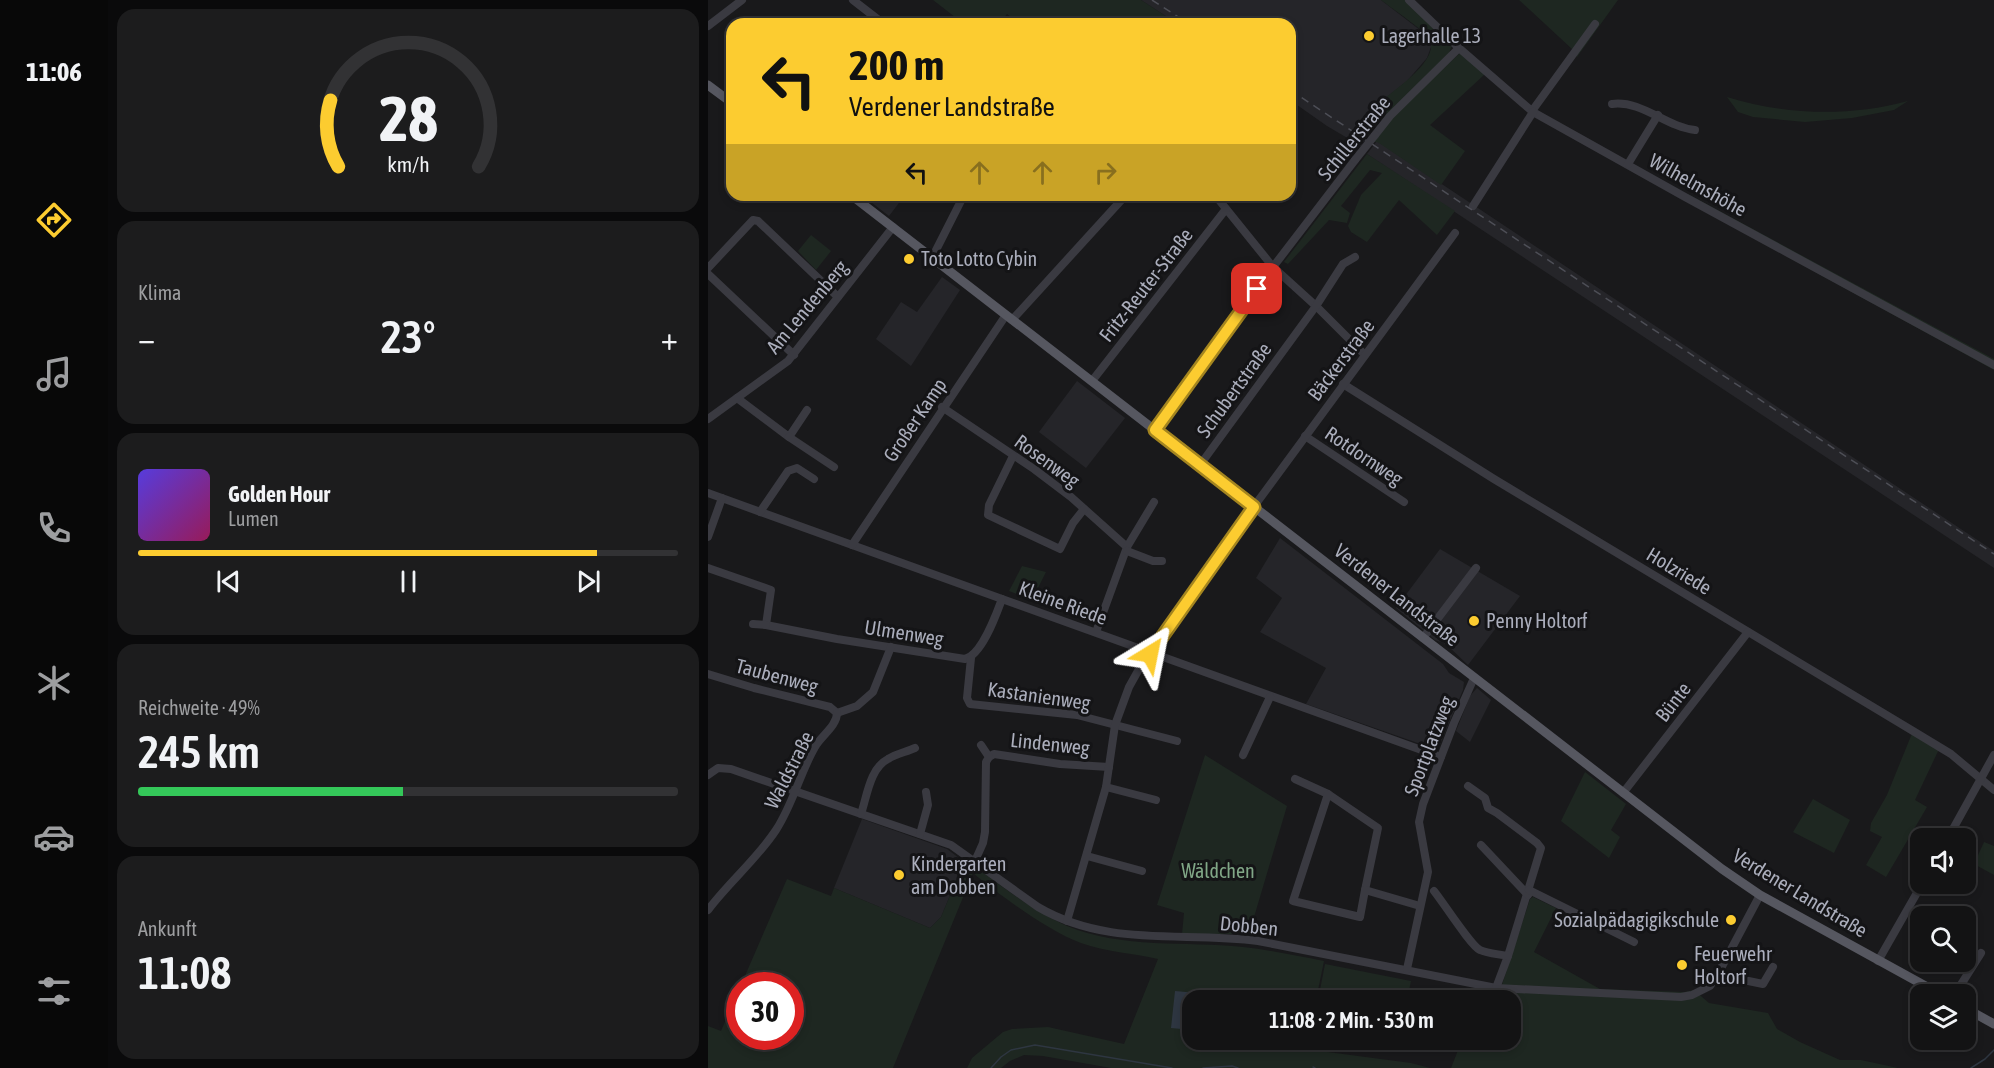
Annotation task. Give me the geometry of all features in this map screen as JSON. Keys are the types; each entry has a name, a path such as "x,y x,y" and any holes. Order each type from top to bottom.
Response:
{"main road":[{"path":"708,85 726,98"},
{"name":"Verdener Landstraße","path":"859,201 1722,869 1760,895 1921,984"},
{"path":"1976,1014 1994,1024"}],"street":[{"path":"708,26 742,0"},
{"path":"853,0 876,18"},
{"name":"Wilhelmshöhe","path":"1409,0 1459,48 1533,111 1994,365"},
{"path":"1473,206 1533,111 1595,24"},
{"name":"Schillerstraße","path":"1155,430 1272,268 1390,116 1459,48"},
{"path":"1612,104 1624,103 1658,115 1687,129 1695,130"},
{"path":"1628,164 1658,115"},
{"path":"932,258 961,201"},
{"name":"Großer Kamp","path":"852,545 942,407 1009,317 1120,201"},
{"path":"1220,201 1272,268 1316,306 1365,355"},
{"name":"Fritz-Reuter-Straße","path":"1092,381 1226,209"},
{"path":"708,268 753,220 758,221 838,297"},
{"name":"Am Lendenberg","path":"708,419 794,355 893,227"},
{"name":"Bäckerstraße","path":"1067,921 1106,787 1114,725 1129,687 1149,653 1455,233"},
{"name":"Schubertstraße","path":"1200,465 1316,306 1343,264 1355,257"},
{"path":"708,274 794,355"},
{"name":"Holzriede","path":"1343,384 1494,479 1945,751 1994,790"},
{"path":"737,398 834,467"},
{"name":"Rosenweg","path":"942,407 1034,469 1084,509 1127,549 1152,561 1162,561"},
{"path":"789,437 807,410"},
{"name":"Rotdornweg","path":"1305,436 1404,502"},
{"path":"1013,456 989,505 988,515 1060,549 1073,523 1084,509"},
{"path":"760,512 788,471 797,468 814,479"},
{"name":"Kleine Riede","path":"708,493 1440,758"},
{"path":"708,537 722,498"},
{"path":"1096,632 1127,549 1154,502"},
{"path":"708,568 771,590 766,625"},
{"path":"1423,638 1476,568"},
{"path":"971,658 990,628 1002,598"},
{"name":"Ulmenweg","path":"753,624 964,659 971,658"},
{"name":"Bünte","path":"1623,793 1748,632"},
{"path":"837,713 857,706 873,692 891,647"},
{"name":"Kastanienweg","path":"971,658 967,698 970,704 1077,715 1114,725"},
{"name":"Taubenweg","path":"708,674 830,707 837,713"},
{"name":"Sportplatzweg","path":"1407,969 1428,872 1419,822 1423,804 1474,678"},
{"path":"1243,755 1270,697"},
{"name":"Waldstraße","path":"708,910 778,828 814,748 835,722 837,713"},
{"path":"1114,725 1177,741"},
{"path":"975,861 986,832 986,762 989,757 981,745"},
{"path":"861,814 879,765 887,759 915,748"},
{"name":"Lindenweg","path":"989,757 994,754 1060,764 1109,767"},
{"path":"1954,828 1994,755"},
{"name":"Dobben","path":"708,775 723,767 951,845 1038,907 1067,921 1094,929 1125,935 1237,938 1258,941 1496,988 1692,995 1710,986 1760,895"},
{"path":"1295,779 1328,794 1378,828 1360,917 1293,902 1328,794"},
{"path":"1468,786 1485,798 1488,808 1541,848 1496,988"},
{"path":"1106,787 1156,800"},
{"path":"920,834 928,805 927,792"},
{"path":"1481,845 1528,892 1634,942"},
{"path":"1087,855 1142,871"},
{"path":"1365,891 1420,906"},
{"path":"1434,891 1479,950 1508,956"},
{"path":"1878,961 1916,894"},
{"path":"1961,984 1981,953"},
{"path":"1719,972 1729,977 1763,984 1773,967"}],"shaded area":[{"path":"1141,0 1381,0 1429,37 1431,47 1427,58 1407,81 1377,105 1362,126 1357,129 1367,137 1361,146 1296,104 1296,18 1169,18"},
{"path":"1377,141 1994,551 1994,568 1367,154"},
{"path":"870,201 900,201 889,216"},
{"path":"942,277 960,290 911,366 876,339 901,302 917,312"},
{"path":"1077,381 1125,418 1086,468 1039,432"},
{"path":"1280,538 1443,664 1449,673 1464,682 1463,690 1439,747 1435,749 1306,704 1326,668 1260,632 1282,598 1256,578"},
{"path":"1440,549 1520,596 1468,665 1446,644 1435,640 1396,608"},
{"path":"1477,688 1491,700 1470,742 1456,731 1470,696"},
{"name":"Kindergarten am Dobben","path":"862,819 947,849 964,862 941,917 930,928 834,888"},
{"path":"1175,991 1182,992 1182,1029 1171,1028"}],"green space":[{"path":"933,0 1141,0 1169,18 1012,18 1007,14 1004,18 956,18"},
{"path":"1381,0 1405,0 1452,45 1448,56 1376,125 1367,137 1356,129 1363,124 1377,105 1422,66 1431,47 1426,35"},
{"path":"1519,0 1618,0 1577,57 1572,49"},
{"path":"1460,53 1485,74 1430,125 1465,151 1441,185 1382,145 1373,142 1389,120"},
{"path":"1727,97 1771,107 1817,112 1863,110 1908,101 1894,110 1852,118 1805,122 1753,117 1738,112"},
{"path":"1367,154 1455,211 1437,235 1399,200 1367,242 1351,232 1348,226 1361,195 1382,173 1370,170 1341,206 1350,213 1347,223 1329,220 1288,264 1284,262"},
{"path":"1688,194 1994,359 1994,370 1684,200"},
{"path":"811,235 831,251 816,270 798,251"},
{"path":"1022,566 1046,572 1032,600 1009,591"},
{"path":"1913,731 1940,747 1915,800 1927,807 1915,828 1910,828 1910,836 1886,877 1866,865 1882,837 1870,831 1871,823 1887,795"},
{"name":"Wäldchen","path":"1205,755 1287,806 1249,934 1182,934 1184,913 1157,905"},
{"path":"1585,772 1626,804 1611,830 1620,837 1609,858 1561,821"},
{"path":"1813,799 1850,820 1834,853 1793,832"},
{"path":"1984,842 1994,846 1994,875 1976,865"},
{"path":"964,862 972,872 975,867 1042,913 1067,926 1088,933 1154,943 1243,947 1324,961 1318,990 1182,990 1182,1050 1313,1050 1411,1063 1430,1068 1111,1068 1043,1056 1024,1055 1001,1068 967,1068 972,1058 1003,1032 1012,1029 1048,1027 1124,1044 1158,959 1100,948 1068,937 1025,912 973,873 893,1068 708,1068 708,1026 721,1031 726,1019 726,1050 804,1050 804,972 747,972 787,879 831,896 834,888 930,928 941,917"},
{"path":"1533,897 1556,908 1534,952 1600,989 1684,992 1694,990 1709,1003 1768,1013 1777,1029 1840,1060 1861,1060 1898,1068 1451,1068 1458,1050 1521,1050 1521,990 1500,990 1530,899"},
{"path":"1325,964 1411,981 1409,990 1320,990"}],"waterway":[{"path":"991,1068 1011,1050 1035,1045 1172,1068"},
{"path":"1971,1068 1994,1050"},
{"path":"1203,1068 1232,1066 1238,1068"}],"railway":[{"path":"1152,0 1180,18"},
{"path":"1296,94 1994,554"}],"place":[{"name":"Lagerhalle 13","path":"1369,36"},
{"name":"Toto Lotto Cybin","path":"909,259"},
{"name":"Penny Holtorf","path":"1474,621"},
{"name":"Kindergarten am Dobben","path":"899,875"},
{"name":"Sozialpädagigikschule","path":"1731,920"},
{"name":"Feuerwehr Holtorf","path":"1682,965"}],"route":[{"path":"1150,654 1254,507 1155,430 1257,289"}]}
